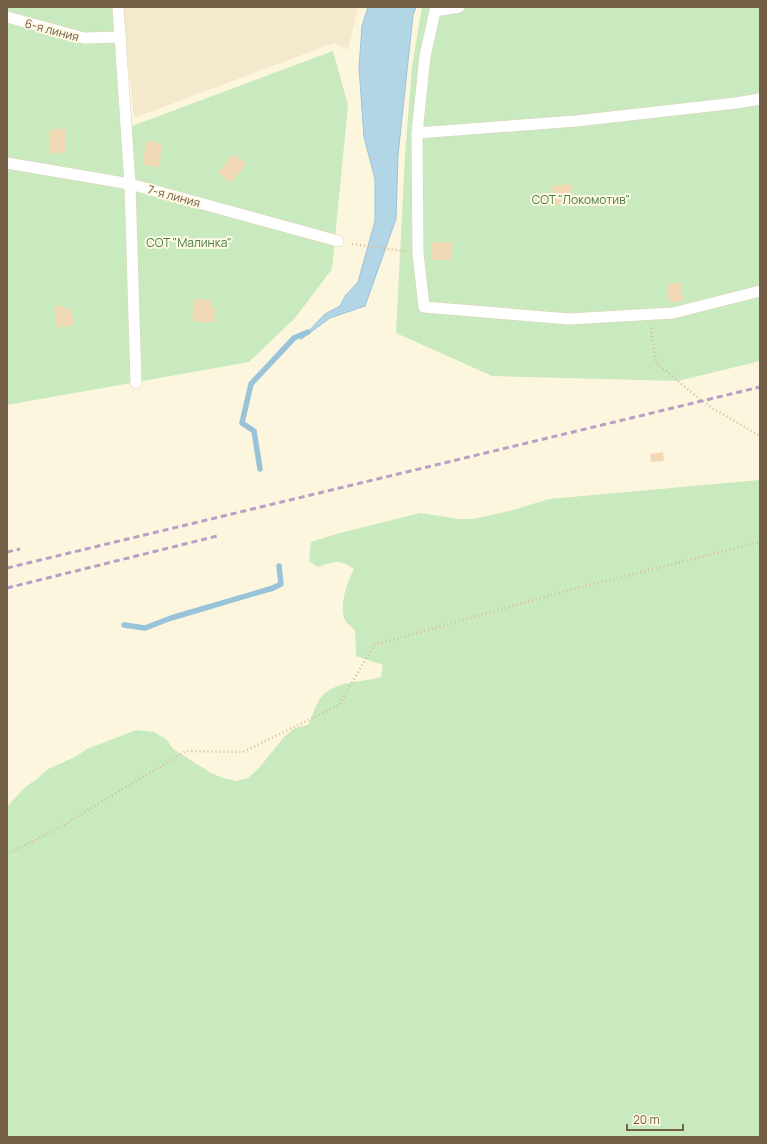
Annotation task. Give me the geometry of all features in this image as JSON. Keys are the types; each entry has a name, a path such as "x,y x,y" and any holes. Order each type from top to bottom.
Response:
{"lane":[{"path":"118,7 130,184 136,383"},
{"path":"459,7 435,11 425,56 417,132 418,253 424,307 569,319 673,313 760,291"},
{"name":"6-я линия","path":"7,17 84,38 121,37"},
{"path":"417,132 576,121 760,99"},
{"name":"7-я линия","path":"7,163 130,184 338,241"}],"path":[{"path":"357,245 394,249"},
{"path":"648,314 656,363 714,409 760,436"},
{"path":"7,854 55,830 186,751 243,752 339,705 374,645 566,591 760,542"}],"shaded area":[{"path":"122,7 358,7 348,50 334,43 134,118"}],"green space":[{"name":"СОТ \"Малинка\"","path":"7,7 119,7 132,126 333,51 348,105 332,269 295,318 249,362 7,405"},
{"name":"СОТ \"Локомотив\"","path":"422,7 760,7 760,361 678,381 492,376 396,333 405,155 412,67"},
{"path":"760,480 760,1137 7,1137 7,807 24,788 48,769 75,757 87,749 136,730 154,732 166,739 173,749 211,773 236,781 248,778 259,768 284,737 295,728 308,725 318,702 332,688 348,683 381,677 383,665 356,656 355,630 344,618 344,599 349,580 354,569 341,562 328,563 318,567 309,561 311,542 336,534 420,513 459,519 473,519 513,510 549,499"}],"water":[{"path":"368,7 416,7 413,15 398,155 396,219 365,306 330,318 300,340 325,314 340,306 345,296 358,282 375,221 375,179 364,137 359,68 362,26"}],"building":[{"path":"65,129 65,153 49,154 49,130"},
{"path":"146,141 162,143 159,167 143,165"},
{"path":"233,154 246,164 231,183 218,173"},
{"path":"571,184 571,203 554,205 552,186"},
{"path":"431,242 451,242 451,260 431,260"},
{"path":"681,282 683,301 669,303 667,284"},
{"path":"195,298 212,301 211,307 215,308 214,322 209,323 192,321"},
{"path":"62,305 63,309 71,308 74,325 57,328 54,307"},
{"path":"663,452 664,461 651,462 650,454"}],"waterway":[{"path":"260,469 254,431 242,423 251,384 294,338 308,332"},
{"path":"124,625 145,628 171,618 273,588 281,584 279,566"}],"railway":[{"path":"7,568 760,387"},
{"path":"7,588 217,536"},
{"path":"7,552 20,549"}]}
